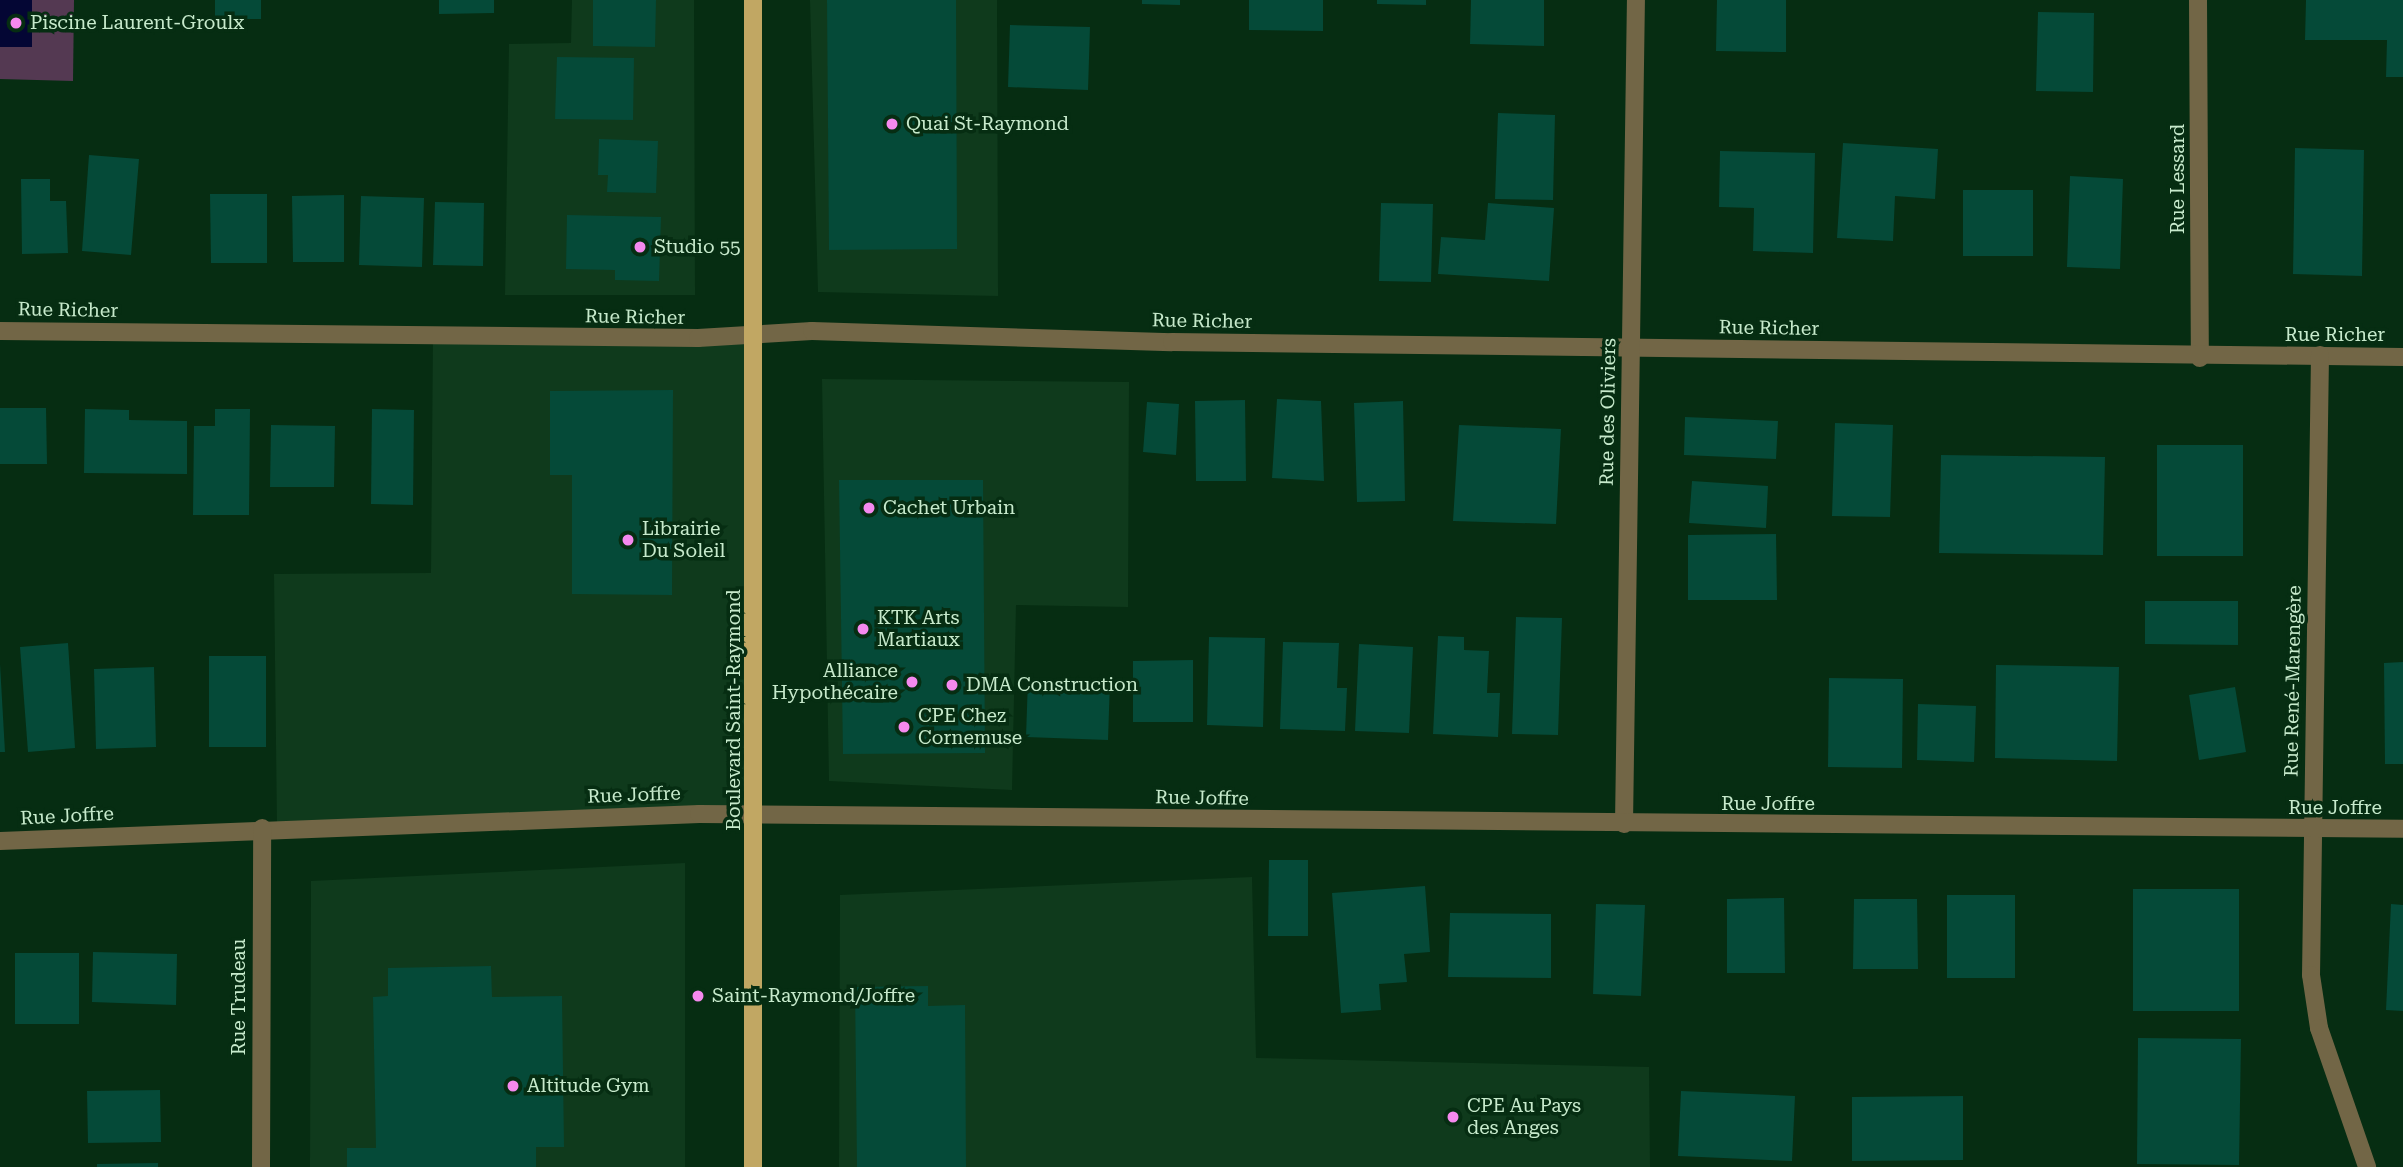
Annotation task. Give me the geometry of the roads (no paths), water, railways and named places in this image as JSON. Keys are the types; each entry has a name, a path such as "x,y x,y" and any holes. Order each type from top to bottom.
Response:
{"main road":[{"name":"Boulevard Saint-Raymond","path":"753,0 753,1167"}],"street":[{"name":"Rue des Oliviers","path":"1625,824 1629,347 1636,0"},
{"name":"Rue Lessard","path":"2198,0 2200,358"},
{"name":"Rue Richer","path":"0,331 755,334 2200,358 2320,355 2403,357"},
{"name":"Rue René-Marengère","path":"2320,355 2312,829 2314,1003 2367,1167"},
{"name":"Rue Joffre","path":"0,841 262,828 755,815 2403,830"},
{"name":"Rue Trudeau","path":"261,1167 262,828"}],"place":[{"name":"Piscine Laurent-Groulx","path":"16,23"},
{"name":"Quai St-Raymond","path":"892,124"},
{"name":"Studio 55","path":"640,247"},
{"name":"Cachet Urbain","path":"869,508"},
{"name":"Librairie Du Soleil","path":"628,540"},
{"name":"KTK Arts Martiaux","path":"863,629"},
{"name":"Alliance Hypothécaire","path":"912,682"},
{"name":"DMA Construction","path":"952,685"},
{"name":"CPE Chez Cornemuse","path":"904,727"},
{"name":"Saint-Raymond/Joffre","path":"698,996"},
{"name":"Altitude Gym","path":"513,1086"},
{"name":"CPE Au Pays des Anges","path":"1453,1117"}]}
